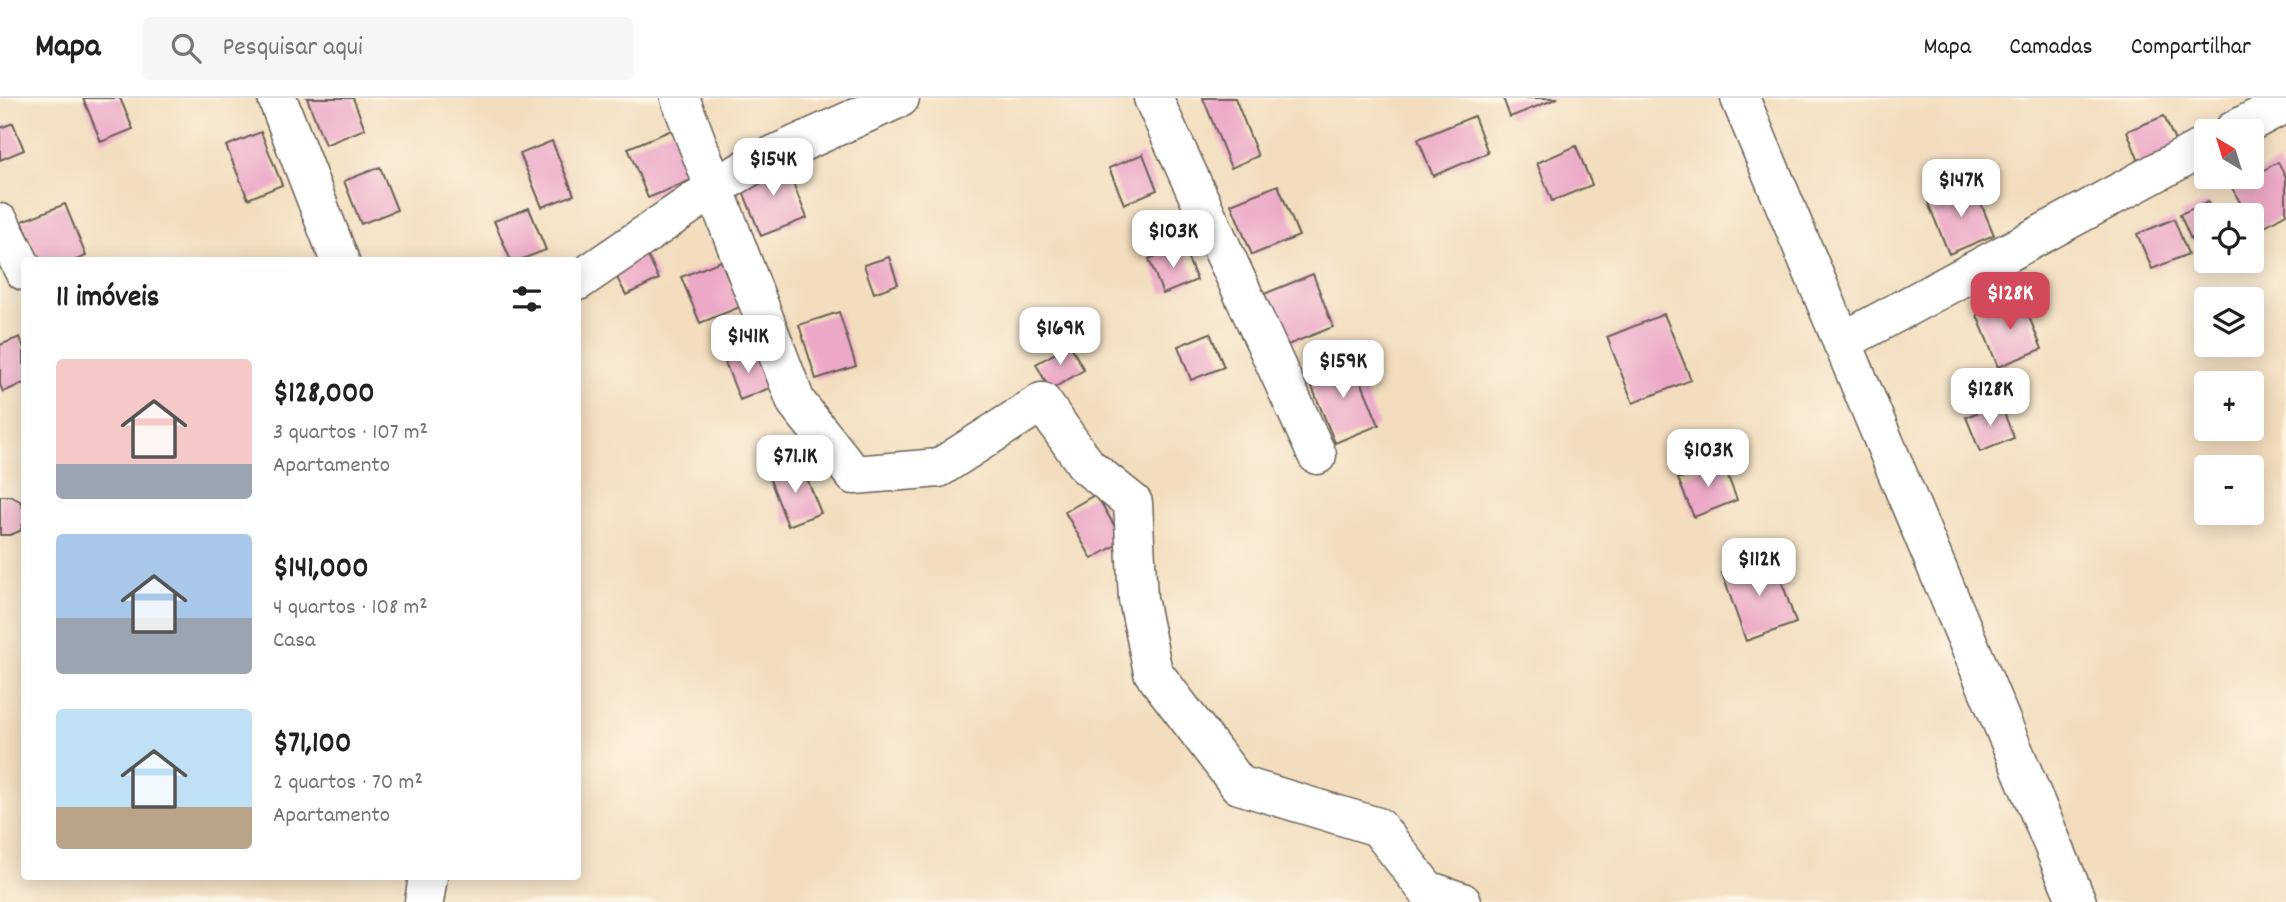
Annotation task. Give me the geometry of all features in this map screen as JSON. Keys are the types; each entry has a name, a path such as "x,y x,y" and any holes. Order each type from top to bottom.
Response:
{"street":[{"path":"277,98 338,257"},
{"path":"680,98 796,402 853,475 939,468 1042,402 1087,466 1133,502 1138,599 1153,672 1239,785 1378,827 1427,890 1462,902"},
{"path":"581,279 758,162 900,98"},
{"path":"1153,98 1317,455"},
{"path":"1740,98 2077,902"},
{"path":"2256,119 2286,103"},
{"path":"1842,342 2194,152"},
{"path":"0,223 21,265"},
{"path":"424,902 428,880"}],"building":[{"path":"83,98 120,98 133,129 101,142"},
{"path":"307,98 353,98 365,129 325,145"},
{"path":"1203,98 1235,98 1258,156 1231,168"},
{"path":"1503,98 1558,98 1510,117"},
{"path":"1474,116 1488,153 1433,176 1418,139"},
{"path":"2164,116 2178,148 2140,164 2127,131"},
{"path":"13,123 24,150 0,160 0,128"},
{"path":"674,129 694,179 648,198 628,148"},
{"path":"261,132 282,185 248,199 226,146"},
{"path":"552,141 574,195 542,207 520,154"},
{"path":"1576,146 1592,185 1552,201 1537,163"},
{"path":"1143,154 1157,190 1124,204 1109,168"},
{"path":"784,161 807,218 761,236 738,179"},
{"path":"2278,162 2286,177 2286,214 2264,226 2264,203 2240,203 2233,189 2264,189 2264,170"},
{"path":"380,167 397,210 361,224 344,181"},
{"path":"1973,184 1994,235 1949,254 1928,203"},
{"path":"1278,185 1299,236 1252,255 1231,204"},
{"path":"65,204 86,256 37,257 22,221"},
{"path":"529,208 546,250 528,257 509,257 494,221"},
{"path":"2194,208 2194,239 2191,240 2180,214"},
{"path":"2174,219 2188,254 2152,269 2137,234"},
{"path":"1182,245 1197,280 1163,294 1149,259"},
{"path":"647,255 659,279 626,295 614,272"},
{"path":"889,257 898,284 874,293 864,265"},
{"path":"721,261 740,307 700,323 681,277"},
{"path":"1313,274 1333,327 1285,346 1264,294"},
{"path":"2021,297 2042,349 1998,367 1977,315"},
{"path":"839,312 856,366 816,379 799,325"},
{"path":"1664,314 1691,380 1633,403 1607,337"},
{"path":"1210,333 1224,367 1191,380 1178,346"},
{"path":"20,337 21,340 21,384 3,392 0,385 0,345"},
{"path":"1070,345 1084,370 1050,390 1036,364"},
{"path":"756,349 772,387 740,400 725,362"},
{"path":"1351,357 1379,425 1335,443 1307,375"},
{"path":"2000,403 2014,438 1980,452 1966,417"},
{"path":"1722,461 1737,500 1694,517 1678,479"},
{"path":"801,464 821,513 788,526 769,477"},
{"path":"1096,494 1123,541 1092,559 1065,512"},
{"path":"0,496 11,496 21,503 21,528 10,535 0,535"},
{"path":"1773,556 1796,623 1746,641 1722,573"}]}
